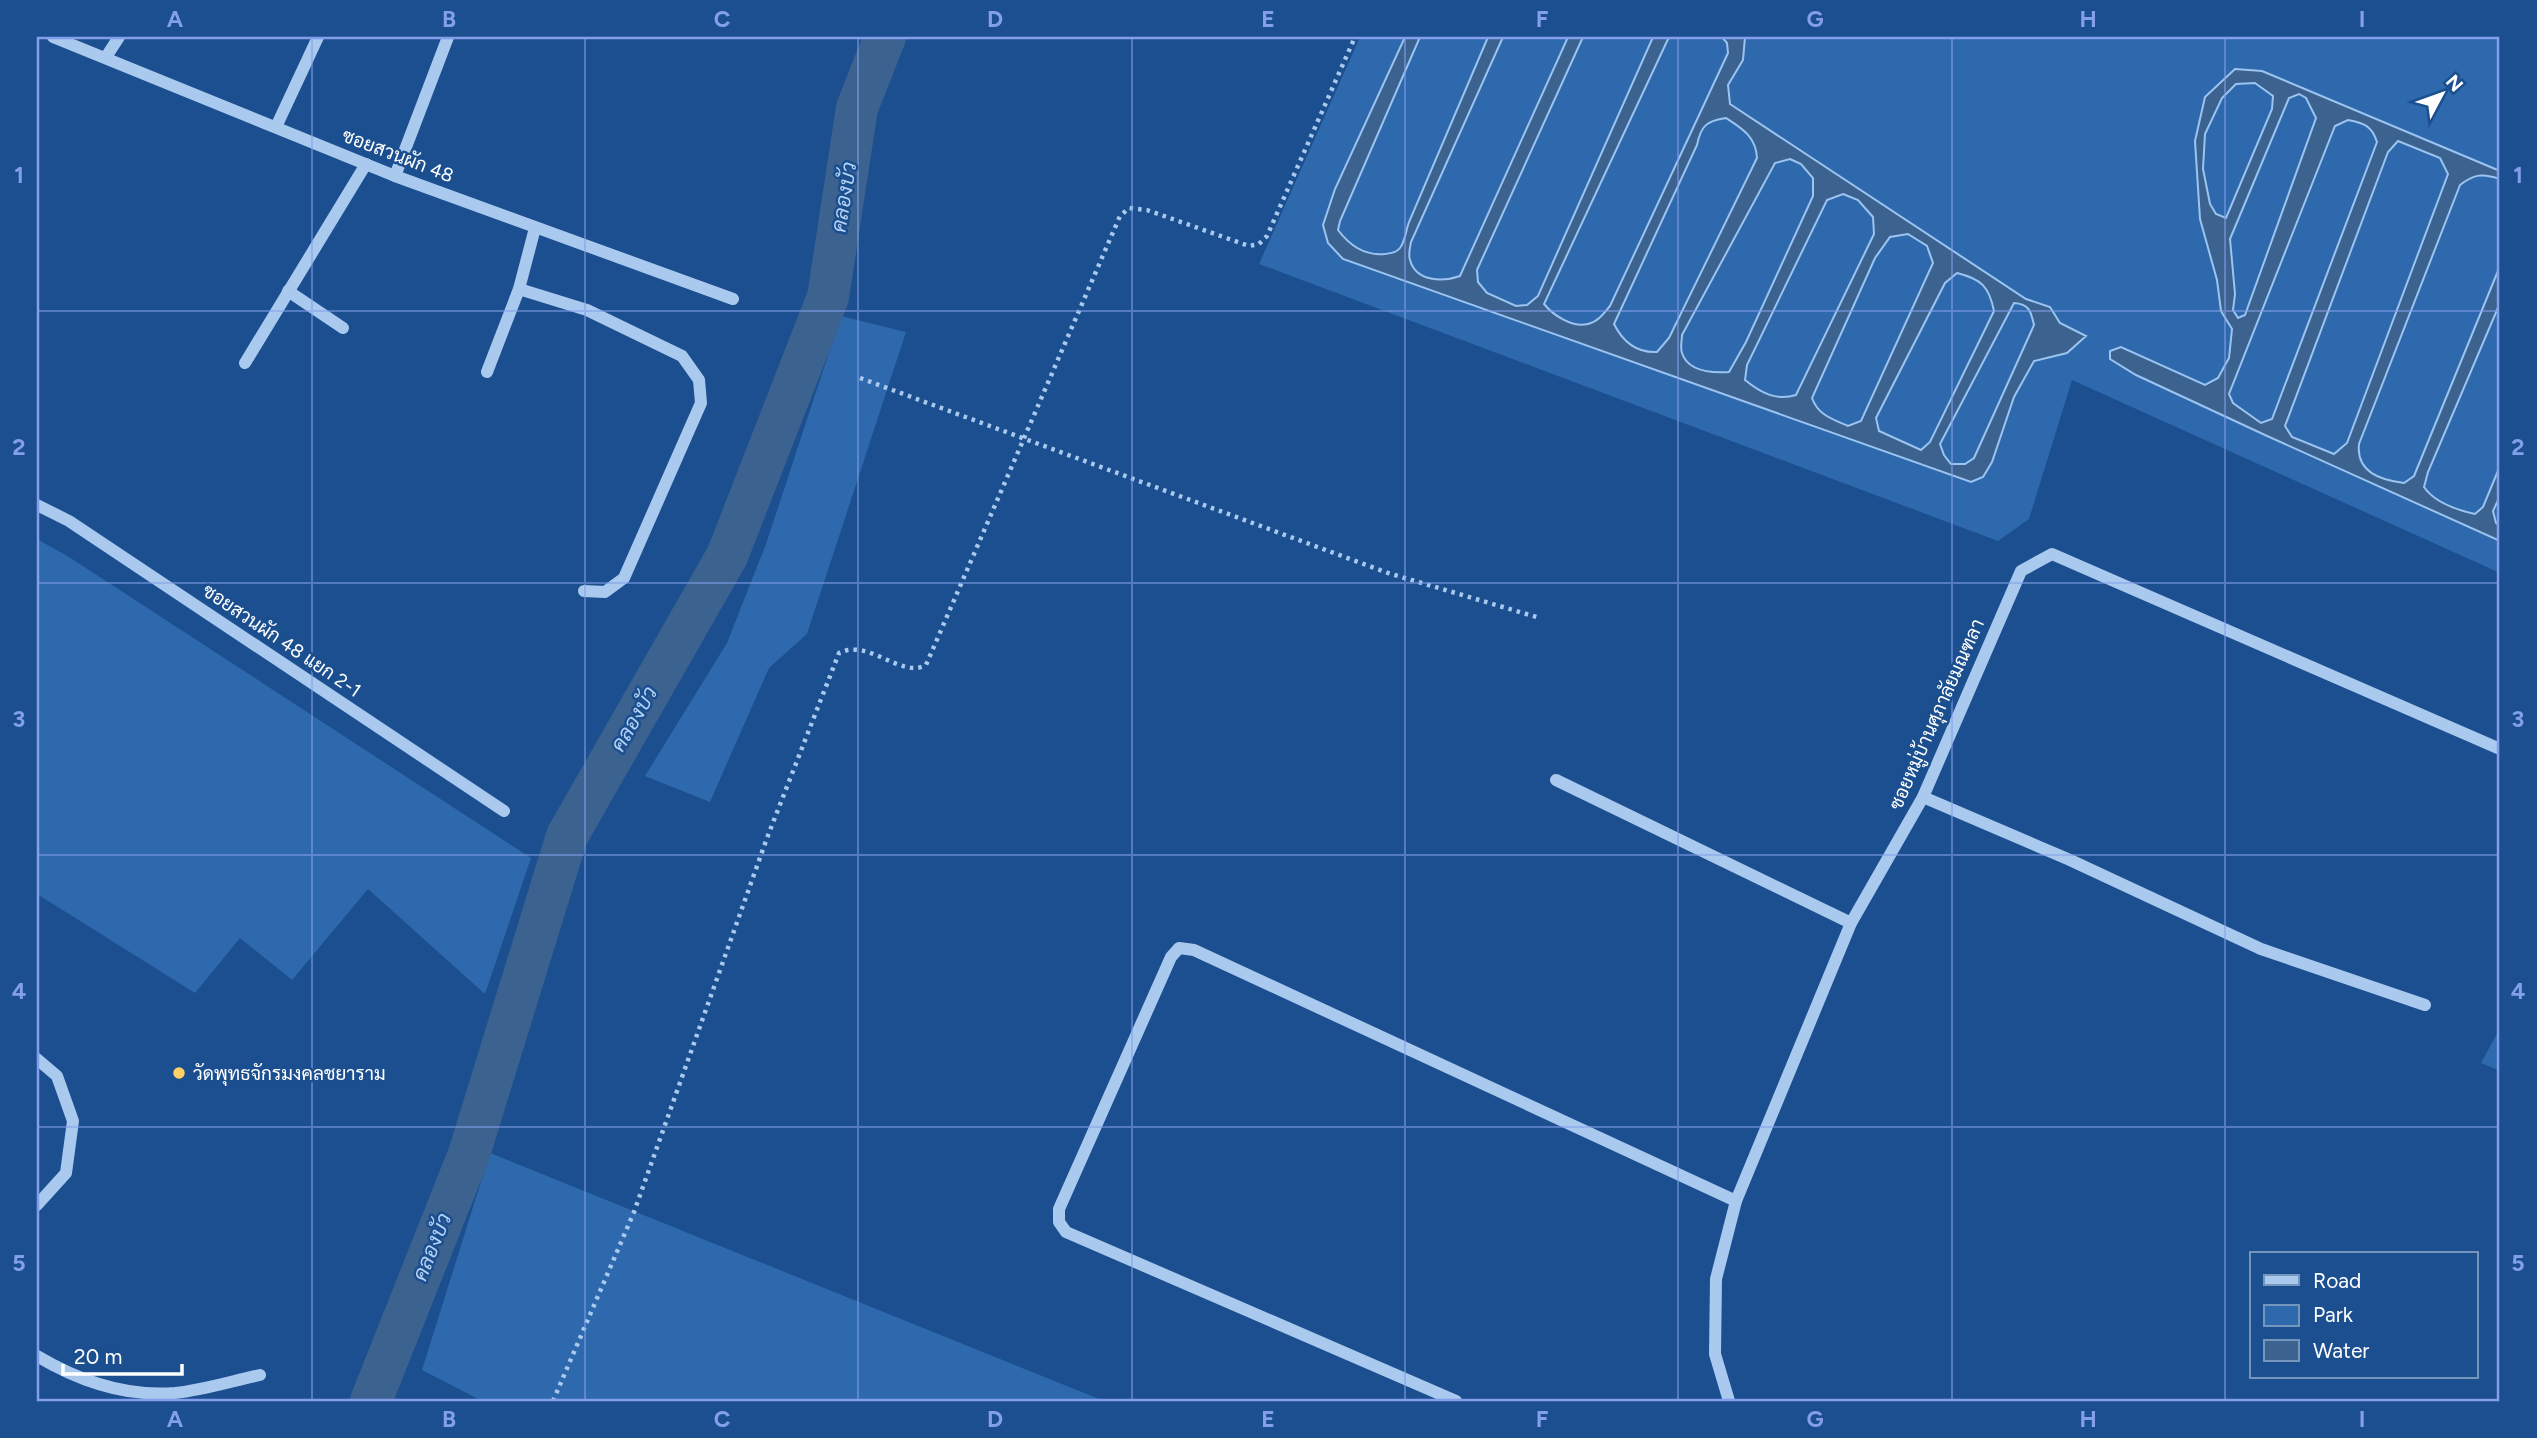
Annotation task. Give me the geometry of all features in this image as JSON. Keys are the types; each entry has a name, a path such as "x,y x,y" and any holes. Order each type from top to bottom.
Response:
{"street":[{"name":"ซอยสวนผัก 48","path":"53,37 395,176 733,299"},
{"path":"106,57 119,37"},
{"path":"276,127 318,37"},
{"path":"395,176 448,37"},
{"path":"245,363 366,164"},
{"path":"487,372 519,289 536,228"},
{"path":"519,289 587,310 682,356 699,380 701,402 624,578 606,592 584,591"},
{"path":"288,291 343,328"},
{"name":"ซอยสวนผัก 48 แยก 2-1","path":"37,505 69,522 504,811"},
{"name":"ซอยหมู่บ้านศุภาลัยมณฑลา","path":"1729,1401 1715,1354 1716,1279 1736,1201 1851,923 1923,797 2021,571 2052,554 2500,750"},
{"path":"1556,780 1851,923"},
{"path":"1923,797 2070,860 2261,949 2425,1005"},
{"path":"1456,1401 1066,1232 1059,1222 1059,1209 1171,957 1179,948 1194,950 1736,1201"},
{"path":"37,1059 57,1076 74,1121 66,1173 37,1205"},
{"path":"37,1356 61,1371 98,1384 133,1392 176,1392 260,1375"}],"path":[{"path":"553,1401 634,1212 767,838 839,653 855,648 913,669 926,665 1120,216 1129,208 1147,210 1249,246 1259,244 1267,236 1355,37"},
{"path":"860,378 1388,573 1540,618"}],"green space":[{"path":"1360,37 2500,37 2500,573 2072,380 2029,519 1998,541 1259,264"},
{"path":"841,316 906,332 807,634 769,668 710,802 645,776 727,643 766,544"},
{"path":"37,539 69,557 531,858 485,994 368,889 292,980 240,938 195,993 37,894"},
{"path":"2500,1028 2500,1071 2481,1063"},
{"path":"490,1153 1104,1401 482,1401 422,1370"}],"water":[{"path":"1405,37 1420,37 1338,230 1348,241 1365,252 1385,254 1398,250 1488,37 1503,37 1411,242 1409,258 1418,273 1431,279 1460,276 1568,37 1583,37 1477,270 1478,282 1487,293 1516,306 1527,305 1538,296 1653,37 1669,37 1544,304 1569,322 1582,325 1592,323 1610,306 1728,53 1727,43 1722,37 1745,37 1743,60 1728,85 1730,104 2026,299 2050,307 2060,323 2086,336 2067,353 2034,361 2014,397 1992,462 1983,477 1971,482 1343,259 1328,243 1323,225 1335,189","holes":["1726,118 1748,134 1754,144 1757,158 1669,338 1657,352 1643,351 1626,341 1614,324 1701,133 1706,125","1790,159 1801,164 1813,178 1813,196 1746,342 1729,372 1695,368 1681,351 1682,335 1775,163","1843,194 1858,200 1873,217 1874,234 1796,395 1775,396 1757,389 1745,380 1747,365 1827,200","1908,234 1927,246 1933,263 1861,421 1848,426 1831,419 1812,398 1875,258 1890,237","1957,273 1978,281 1989,295 1994,311 1930,442 1921,450 1879,431 1876,418 1945,283","2014,303 2023,305 2030,312 2034,325 1974,458 1965,464 1951,464 1940,444"]},
{"path":"2235,69 2262,71 2500,171 2500,179 2479,176 2460,185 2359,444 2359,454 2366,468 2378,477 2404,483 2414,476 2500,266 2500,303 2424,487 2440,502 2475,514 2483,507 2500,466 2500,496 2493,511 2496,523 2500,526 2500,541 2136,375 2110,359 2110,351 2121,347 2205,385 2218,378 2229,358 2232,329 2221,311 2217,280 2200,219 2195,141 2205,97","holes":["2255,83 2273,96 2272,109 2226,218 2216,214 2210,204 2203,169 2205,134 2222,98 2236,84","2299,94 2306,98 2316,118 2245,315 2238,318 2233,310 2235,294 2230,239 2289,98","2348,120 2363,124 2373,132 2377,142 2272,419 2261,423 2233,403 2229,394 2335,126","2398,141 2440,158 2448,174 2347,443 2334,454 2292,437 2285,426 2388,152"]}],"waterway":[{"name":"คลองบัว","path":"371,1401 469,1154 567,836 727,556 828,297 857,108 885,37"}],"place":[{"name":"วัดพุทธจักรมงคลชยาราม","path":"179,1073"}]}
